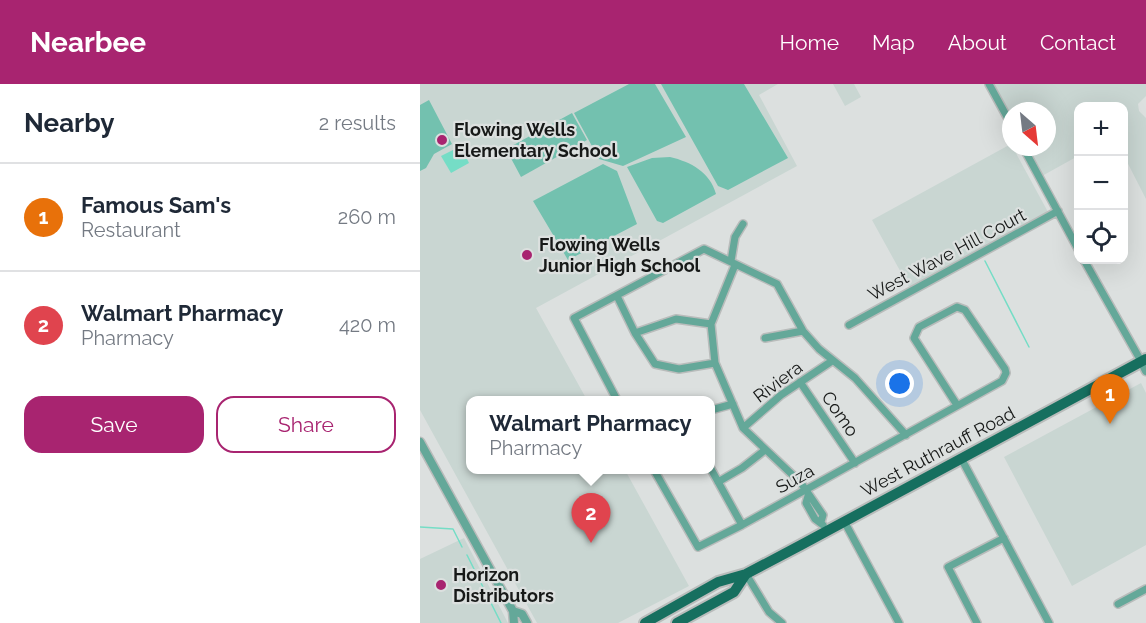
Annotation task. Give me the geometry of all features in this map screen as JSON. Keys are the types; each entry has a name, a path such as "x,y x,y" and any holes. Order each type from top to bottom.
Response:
{"main road":[{"name":"West Ruthrauff Road","path":"645,623 718,582 746,574 823,526 844,521 1144,364"},
{"name":"West Ruthrauff Road","path":"677,623 734,592 746,574"}],"street":[{"path":"989,84 1002,108"},
{"path":"1028,156 1074,242"},
{"name":"West Wave Hill Court","path":"849,325 1058,212"},
{"path":"743,224 735,237 733,263 711,324 715,363 743,428 801,483 806,493 806,503 815,519 823,526"},
{"path":"615,396 574,318 705,249 777,284 803,331 832,361 855,378 906,435"},
{"path":"1086,264 1144,364"},
{"path":"616,296 634,333 655,364 679,369 715,363"},
{"name":"Suza","path":"656,474 698,547 806,493 1006,379 1005,369 960,304 913,332 916,342 957,405"},
{"path":"634,333 676,319 711,324"},
{"path":"765,338 803,331"},
{"name":"Riviera","path":"743,428 800,382 832,361"},
{"name":"Como","path":"800,382 855,463"},
{"path":"715,409 733,404"},
{"path":"420,442 423,453 513,611 514,623"},
{"path":"718,482 742,468 765,450"},
{"path":"961,458 1049,623"},
{"path":"713,474 742,525"},
{"path":"844,521 899,623"},
{"path":"977,623 948,567 1004,538"},
{"path":"746,574 769,612 782,623"},
{"path":"1118,604 1146,589"},
{"path":"513,611 522,614 527,623"}],"shaded area":[{"path":"420,84 778,84 759,95 797,166 536,308 585,396 466,396 466,474 627,474 689,586 618,623 537,623 420,410"},
{"path":"629,84 655,84 686,137 623,166 599,159 574,113"},
{"path":"661,84 744,84 788,158 728,190 718,186"},
{"path":"833,84 854,84 861,97 845,106"},
{"path":"993,84 1146,84 1146,96 1138,104 1139,111 1146,118 1146,199 1128,164 1128,102 1074,102 1074,158 1042,176 1032,156 1056,156 1056,102 1003,102"},
{"path":"429,100 452,144 434,154 426,168 420,171 420,105"},
{"path":"572,113 587,140 521,177 506,149"},
{"path":"461,146 469,163 451,173 441,156"},
{"path":"1002,149 1002,156 1018,156 1048,212 909,287 872,220"},
{"path":"670,157 699,169 709,180 716,194 663,223 657,221 627,167 652,158"},
{"path":"603,164 617,171 637,224 568,260 533,201"},
{"path":"1141,383 1146,393 1146,545 1072,586 1004,457"},
{"path":"464,538 508,623 420,623 420,559"}],"waterway":[{"path":"985,261 1029,347"},
{"path":"420,527 453,529 462,547"},
{"path":"467,555 501,623"}],"place":[{"name":"Flowing Wells Elementary School","path":"442,140"},
{"name":"Flowing Wells Junior High School","path":"527,255"},
{"name":"Famous Sam's","path":"1110,424"},
{"name":"Walmart Pharmacy","path":"591,543"},
{"name":"Horizon Distributors","path":"441,585"}]}
